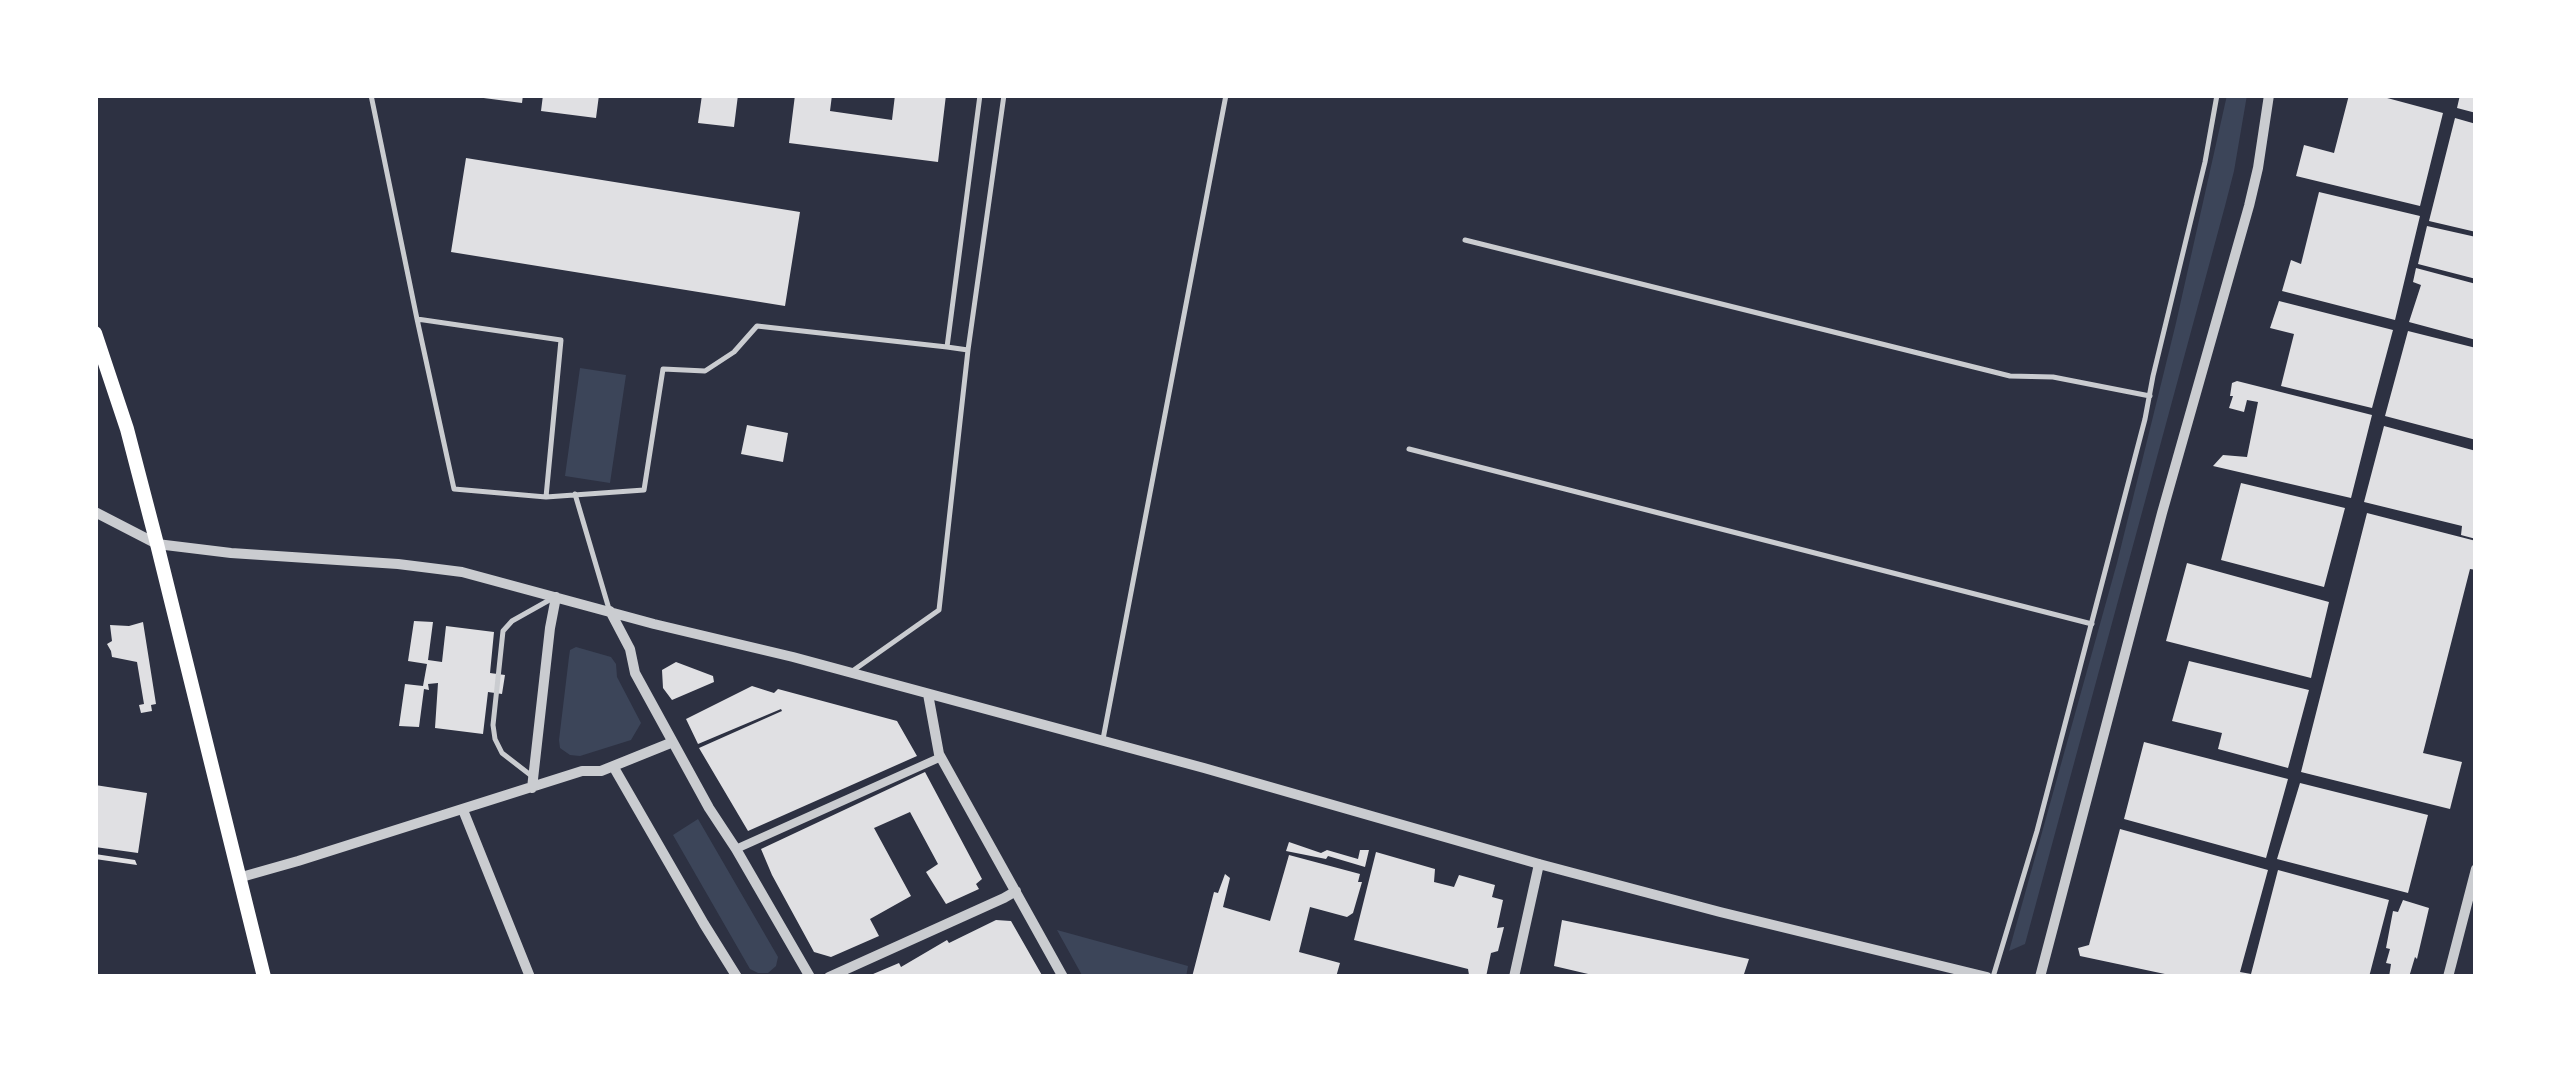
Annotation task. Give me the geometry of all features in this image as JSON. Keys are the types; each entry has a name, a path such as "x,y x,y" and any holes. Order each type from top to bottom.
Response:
{"main road":[{"path":"95,332 127,429 264,977"}],"street":[{"path":"2040,977 2162,514 2249,206 2269,95"},
{"path":"95,512 157,544 462,572 928,694 1720,912 1990,977"},
{"path":"533,782 556,597"},
{"path":"610,612 630,649 635,673 709,808 810,977"},
{"path":"928,694 940,757 1063,977"},
{"path":"238,878 463,810 533,782 602,771 673,742"},
{"path":"736,850 940,757"},
{"path":"613,766 737,977"},
{"path":"463,810 530,977"},
{"path":"1514,977 1540,864"},
{"path":"2448,977 2476,869"},
{"path":"829,977 1016,891"}],"lane":[{"path":"371,95 454,489 546,497 644,490 663,369 706,372 734,352 757,326 968,350"},
{"path":"947,346 980,95"},
{"path":"849,673 939,610 968,350 1004,95"},
{"path":"1102,742 1226,95"},
{"path":"1990,977 2032,848 2092,624 2202,179 2217,95"},
{"path":"1465,240 2010,376 2053,376 2150,396"},
{"path":"417,319 561,340 546,497"},
{"path":"1410,449 2092,624"},
{"path":"575,494 610,612"},
{"path":"533,782 502,753 495,739 493,725 504,631 512,621 556,597"}],"shaded area":[{"path":"2227,95 2247,95 2234,171 2025,944 2009,951 2117,563"},
{"path":"580,368 626,375 610,483 565,476"},
{"path":"576,647 611,657 641,723 631,740 580,756 560,748 559,740 570,650"},
{"path":"698,819 778,957 776,966 768,973 750,969 673,835"},
{"path":"1057,930 1188,966 1186,977 1083,977"}],"building":[{"path":"476,95 523,95 522,103"},
{"path":"543,95 599,95 596,118 541,111"},
{"path":"702,95 738,95 734,127 698,123"},
{"path":"795,95 832,95 830,111 892,120 895,95 946,95 938,162 789,143"},
{"path":"2349,95 2376,95 2443,113 2420,206 2296,176 2304,145 2334,153"},
{"path":"2460,95 2476,95 2476,113 2457,108"},
{"path":"2455,118 2476,124 2476,232 2429,221"},
{"path":"466,158 800,212 785,306 451,252"},
{"path":"2319,192 2420,216 2395,320 2282,291 2291,260 2301,264"},
{"path":"2427,226 2476,237 2476,279 2418,264"},
{"path":"2416,268 2476,284 2476,340 2409,322 2421,285 2413,282"},
{"path":"2279,301 2393,330 2372,408 2281,386 2294,334 2270,328"},
{"path":"2408,331 2476,348 2476,440 2385,416"},
{"path":"2237,381 2372,415 2351,498 2213,466 2223,455 2247,457 2258,402 2247,400 2244,412 2229,408 2232,383"},
{"path":"747,425 788,433 783,462 741,454"},
{"path":"2384,426 2476,451 2476,539 2461,535 2462,526 2364,502"},
{"path":"2241,483 2345,508 2324,587 2221,560"},
{"path":"2367,513 2476,541 2476,570 2470,569 2423,753 2462,762 2450,809 2301,772"},
{"path":"2187,563 2329,602 2311,678 2166,641"},
{"path":"414,621 433,622 428,660 442,662 446,626 494,632 490,673 505,675 502,694 488,692 483,734 435,728 438,683 428,684 429,690 424,689 419,727 399,726 405,684 423,686 427,664 408,661"},
{"path":"143,622 156,704 151,705 152,711 141,713 139,705 144,704 137,662 112,657 107,644 112,641 110,625"},
{"path":"2189,661 2309,690 2288,768 2218,749 2222,733 2172,721"},
{"path":"676,662 713,676 714,682 672,700 663,688 662,670"},
{"path":"752,686 774,693 778,689 897,721 917,756 748,831 699,748 781,709 698,744 686,719"},
{"path":"2144,742 2288,779 2266,858 2124,819"},
{"path":"925,772 982,879 976,884 979,889 946,904 926,872 938,864 910,812 874,828 911,896 870,919 879,936 831,957 814,952 761,849"},
{"path":"2300,783 2428,815 2408,893 2277,859"},
{"path":"95,785 147,793 138,853 95,847"},
{"path":"2120,829 2268,870 2240,972 2251,974 2278,870 2389,900 2369,977 2179,977 2080,956 2078,948 2089,945"},
{"path":"1289,842 1321,853 1327,850 1358,859 1360,850 1369,850 1365,867 1328,856 1326,859 1286,851"},
{"path":"1376,852 1435,869 1434,882 1454,887 1459,875 1495,885 1492,897 1503,900 1497,928 1504,927 1498,951 1491,953 1486,977 1354,940"},
{"path":"95,854 135,860 137,865 95,859"},
{"path":"1289,855 1360,874 1358,882 1362,882 1353,913 1347,917 1310,907 1299,952 1340,963 1336,977 1192,977 1214,892 1218,893 1225,874 1230,878 1223,907 1270,921"},
{"path":"2403,900 2429,908 2409,977 2389,977 2391,964 2386,963 2390,949 2386,948 2393,911 2398,912"},
{"path":"996,920 1011,921 1043,977 866,977 899,963 901,967 947,940 949,943"},
{"path":"1562,920 1749,959 1743,977 1601,977 1554,966"}]}
